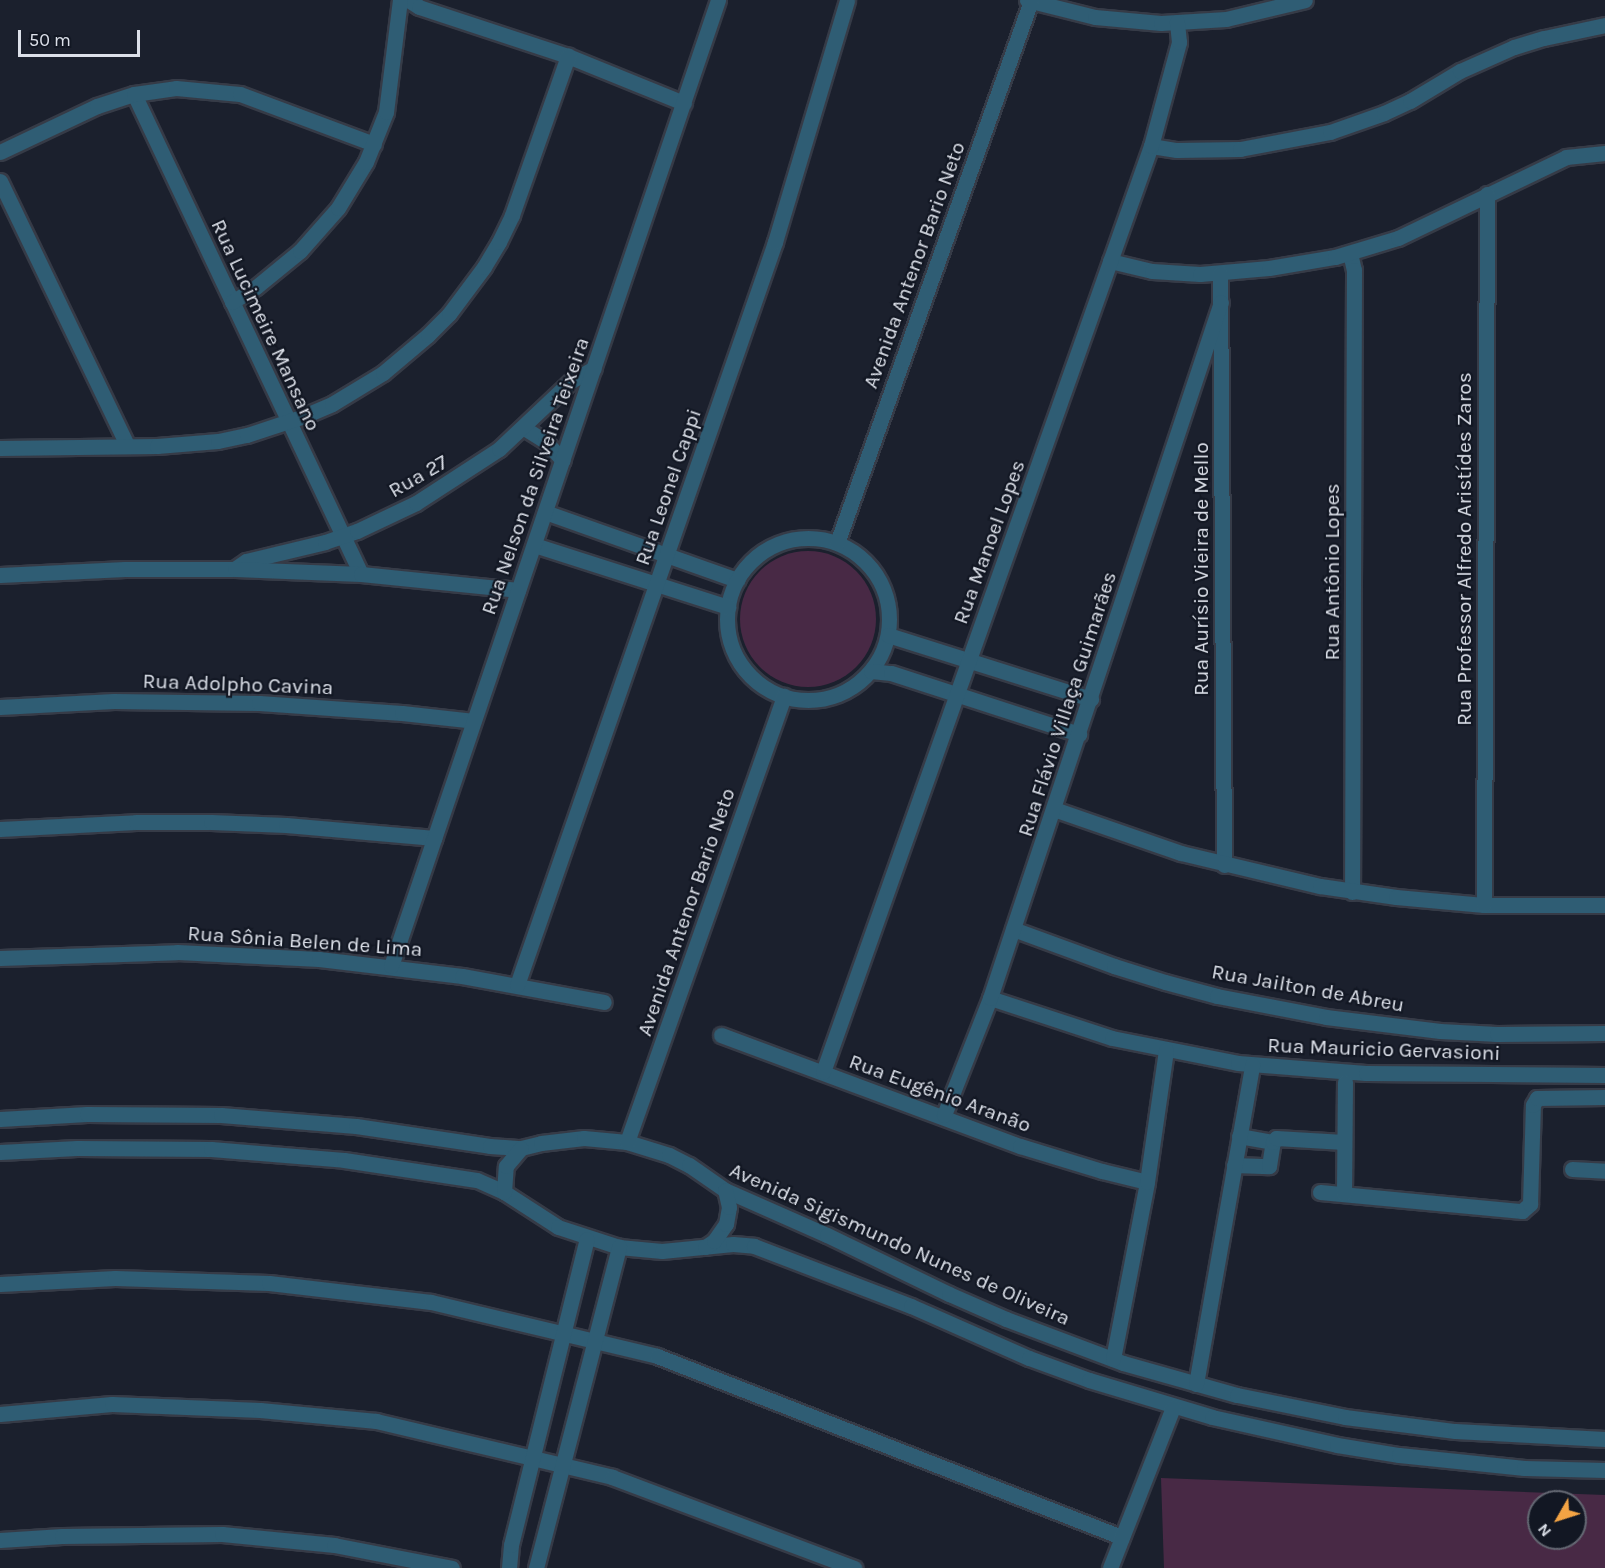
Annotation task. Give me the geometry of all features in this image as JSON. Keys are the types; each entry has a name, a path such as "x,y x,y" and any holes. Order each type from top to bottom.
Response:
{"street":[{"path":"232,302 279,270 320,230 352,185 374,144 386,112 400,0"},
{"path":"408,0 419,7 568,56 684,103"},
{"name":"Rua Nelson da Silveira Teixeira","path":"391,966 718,0"},
{"name":"Rua Leonel Cappi","path":"517,985 775,242 847,0"},
{"path":"1029,1 1095,17 1177,22 1226,19 1305,0"},
{"name":"Avenida Antenor Bario Neto","path":"837,543 1029,1"},
{"name":"Rua Manoel Lopes","path":"823,1072 1151,146 1179,42 1177,22"},
{"path":"1151,146 1177,150 1240,149 1330,132 1393,110 1460,71 1515,47 1605,25"},
{"path":"0,448 177,445 218,441 289,422 332,404 384,373 428,335 467,291 484,267 512,215 568,56"},
{"path":"0,152 97,106 134,94 176,88 240,94 374,144"},
{"name":"Rua Lucimeire Mansano","path":"134,94 361,574"},
{"path":"1110,261 1152,271 1220,273 1302,264 1350,253 1398,238 1566,157 1605,153"},
{"path":"0,181 127,445"},
{"name":"Rua Professor Alfredo Aristídes Zaros","path":"1484,904 1487,194"},
{"name":"Rua Antônio Lopes","path":"1350,253 1354,270 1352,891"},
{"name":"Rua Aurísio Vieira de Mello","path":"1220,273 1224,865"},
{"name":"Rua Flávio Villaça Guimarães","path":"944,1115 990,998 1080,734 1221,302"},
{"name":"Rua 27","path":"235,569 246,561 342,536 387,518 445,487 525,428 571,381 594,368"},
{"path":"525,428 545,441 563,460"},
{"path":"545,512 737,580"},
{"path":"808,538 837,543 861,558 880,581 888,607 888,635 879,660 871,671 850,689 825,699 797,700 759,684 740,663 729,636 728,608 737,580 755,557 780,543 808,538"},
{"path":"534,545 728,608"},
{"path":"0,575 114,569 235,569 361,574 518,591"},
{"path":"888,635 1091,699"},
{"path":"871,671 891,673 1080,734"},
{"name":"Avenida Antenor Bario Neto","path":"627,1142 784,696"},
{"name":"Rua Adolpho Cavina","path":"0,707 114,701 259,703 372,710 474,721"},
{"path":"1054,809 1138,840 1224,865 1352,891 1484,904 1605,904"},
{"path":"0,829 126,823 211,822 285,825 435,838"},
{"name":"Rua Jailton de Abreu","path":"1013,929 1165,982 1217,996 1326,1017 1451,1031 1555,1035 1605,1033"},
{"name":"Rua Sônia Belen de Lima","path":"0,958 177,952 319,959 391,966 517,985 604,1002"},
{"name":"Rua Mauricio Gervasioni","path":"990,998 1071,1026 1166,1050 1252,1065 1366,1073 1605,1075"},
{"name":"Rua Eugênio Aranão","path":"721,1035 1061,1159 1147,1182"},
{"path":"1113,1359 1147,1182 1166,1050"},
{"path":"1196,1384 1252,1065"},
{"path":"1344,1194 1345,1082"},
{"path":"1320,1192 1521,1211 1530,1204 1533,1105 1538,1098 1544,1096 1605,1097"},
{"name":"Avenida Sigismundo Nunes de Oliveira","path":"0,1119 87,1114 221,1115 356,1126 490,1146 520,1148 584,1138 627,1142 669,1155 698,1171 725,1191 1006,1319 1113,1359 1196,1384 1291,1407 1400,1425 1499,1434 1605,1439"},
{"path":"1239,1136 1273,1142 1282,1137 1344,1142"},
{"path":"1234,1165 1265,1168 1269,1166 1273,1142"},
{"path":"0,1152 144,1148 278,1154 411,1169 477,1180 504,1192 539,1217 587,1239 619,1247 662,1251 733,1244 754,1246 911,1306 1029,1358 1173,1407 1274,1432 1399,1455 1513,1467 1605,1470"},
{"path":"504,1192 506,1166 520,1148"},
{"path":"1572,1168 1605,1171"},
{"path":"705,1247 714,1241 726,1224 729,1207 725,1191"},
{"path":"509,1568 511,1545 587,1239"},
{"path":"536,1568 619,1247"},
{"path":"0,1284 115,1278 269,1282 431,1302 657,1356 1122,1538"},
{"path":"0,1414 112,1404 260,1410 376,1421 612,1477 854,1568"},
{"path":"1110,1568 1173,1407"},
{"path":"0,1540 62,1536 222,1534 334,1545 452,1568"}],"shaded area":[{"path":"808,551 834,557 856,571 870,593 876,619 870,645 856,667 834,681 808,687 782,681 760,667 746,645 740,619 746,593 760,571 782,557"},
{"path":"1161,1478 1527,1492 1527,1550 1587,1550 1587,1494 1605,1495 1605,1568 1164,1568"}]}
